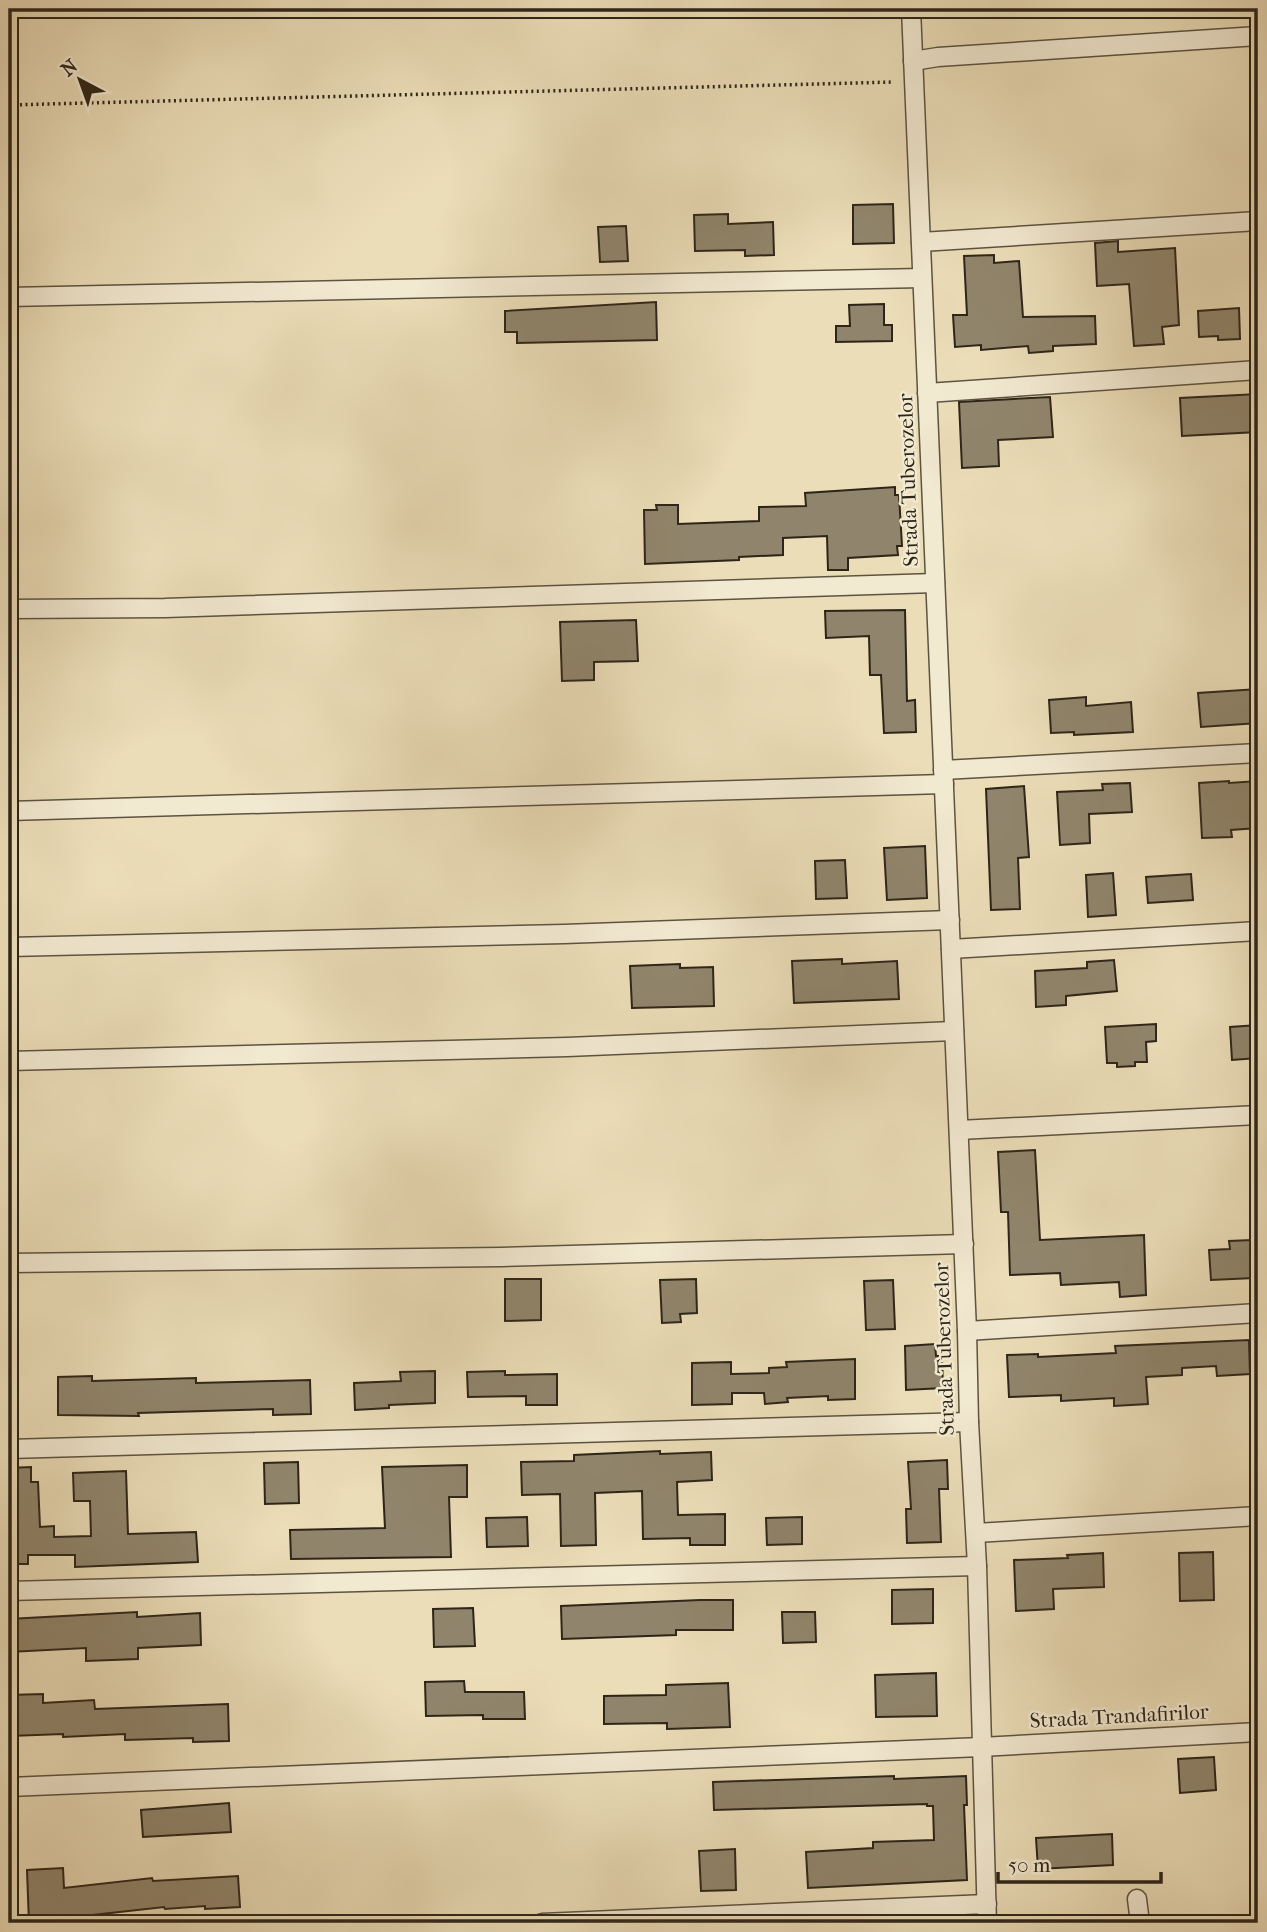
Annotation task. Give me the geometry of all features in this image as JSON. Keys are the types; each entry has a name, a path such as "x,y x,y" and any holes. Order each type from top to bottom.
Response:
{"street":[{"name":"Strada Tuberozelor","path":"911,9 964,1244 969,1422 976,1533 987,1923"},
{"path":"913,61 938,57 1258,36"},
{"path":"921,242 1258,221"},
{"path":"9,297 922,278"},
{"path":"927,393 1258,370"},
{"path":"9,609 179,608 935,583"},
{"path":"9,811 944,777 1258,753"},
{"path":"9,947 564,934 950,920"},
{"path":"951,949 1258,931"},
{"path":"9,1060 567,1047 954,1031"},
{"path":"959,1130 1258,1115"},
{"path":"9,1263 488,1257 964,1244"},
{"path":"967,1331 1258,1313"},
{"path":"9,1449 969,1422"},
{"path":"976,1533 1258,1516"},
{"path":"9,1591 977,1566"},
{"name":"Strada Trandafirilor","path":"9,1787 981,1747 1258,1732"},
{"path":"1137,1899 1140,1923"},
{"path":"542,1923 987,1904"}],"path":[{"path":"9,105 914,82"}],"building":[{"path":"893,204 894,243 853,244 853,205"},
{"path":"728,214 728,224 773,222 774,255 745,256 745,250 695,251 694,215"},
{"path":"626,226 628,261 600,262 598,227"},
{"path":"1118,241 1118,252 1175,248 1179,325 1162,327 1164,344 1134,346 1129,284 1097,286 1095,243"},
{"path":"994,255 994,263 1019,261 1023,317 1095,316 1096,344 1053,346 1053,351 1029,353 1028,346 981,350 981,345 955,347 953,315 967,315 964,256"},
{"path":"656,302 657,340 517,343 517,332 505,332 505,311"},
{"path":"884,304 884,325 892,325 892,341 836,342 836,326 850,326 849,305"},
{"path":"1239,308 1240,339 1199,337 1198,311"},
{"path":"1258,394 1258,432 1182,436 1180,398"},
{"path":"1050,397 1053,437 998,440 999,466 962,468 959,402"},
{"path":"895,487 895,495 899,495 902,546 897,546 898,555 848,558 848,570 828,570 827,536 783,538 783,555 739,557 739,560 645,564 644,510 657,510 656,505 678,505 678,524 759,521 759,507 806,506 805,493"},
{"path":"905,610 907,701 915,700 916,732 884,733 881,675 870,675 869,636 826,638 825,611"},
{"path":"636,620 638,661 594,662 594,680 562,681 560,622"},
{"path":"1258,689 1258,723 1201,727 1198,693"},
{"path":"1086,697 1086,706 1131,702 1133,732 1074,735 1074,732 1051,733 1049,700"},
{"path":"1258,781 1258,828 1231,830 1232,837 1202,838 1199,783"},
{"path":"1130,783 1132,812 1089,814 1090,843 1060,845 1057,792 1103,790 1102,784"},
{"path":"1024,786 1029,857 1018,858 1020,909 991,910 986,789"},
{"path":"925,846 927,898 887,900 884,848"},
{"path":"845,860 847,898 816,899 815,861"},
{"path":"1113,873 1116,915 1088,917 1086,875"},
{"path":"1191,874 1193,900 1148,903 1146,877"},
{"path":"842,959 842,964 897,961 899,999 794,1003 792,961"},
{"path":"1114,960 1117,991 1066,996 1066,1005 1036,1007 1035,971 1087,968 1087,962"},
{"path":"680,964 680,968 713,967 714,1006 632,1008 630,966"},
{"path":"1156,1024 1156,1041 1146,1042 1147,1062 1117,1067 1117,1063 1107,1063 1105,1027"},
{"path":"1258,1025 1258,1058 1232,1060 1230,1027"},
{"path":"1035,1150 1040,1240 1144,1235 1146,1295 1120,1297 1119,1282 1061,1285 1060,1273 1010,1275 1008,1212 1001,1212 998,1152"},
{"path":"1252,1240 1254,1278 1211,1280 1209,1250 1230,1249 1229,1241"},
{"path":"505,1279 541,1279 541,1320 505,1321"},
{"path":"696,1279 697,1313 680,1314 681,1322 662,1323 660,1280"},
{"path":"893,1280 895,1329 866,1330 864,1281"},
{"path":"1249,1340 1250,1374 1217,1376 1216,1366 1182,1368 1182,1375 1146,1377 1148,1404 1114,1406 1114,1398 1061,1401 1061,1395 1009,1397 1007,1355 1038,1354 1038,1357 1116,1353 1115,1346"},
{"path":"935,1344 936,1356 942,1356 943,1388 906,1390 905,1346"},
{"path":"855,1359 855,1399 828,1400 828,1396 787,1398 788,1402 765,1404 764,1393 732,1393 732,1404 692,1405 692,1363 731,1362 731,1374 769,1373 769,1368 787,1367 786,1362"},
{"path":"435,1371 435,1403 355,1410 354,1383 401,1381 400,1372"},
{"path":"505,1371 505,1375 557,1374 557,1405 526,1405 526,1396 468,1397 467,1372"},
{"path":"92,1376 92,1381 196,1378 196,1383 310,1380 311,1414 273,1415 273,1409 138,1413 139,1416 58,1415 58,1377"},
{"path":"660,1451 660,1454 711,1452 712,1480 677,1482 678,1515 725,1514 725,1545 690,1545 690,1538 643,1539 642,1491 595,1493 596,1545 561,1546 560,1494 522,1495 521,1462 574,1461 574,1455"},
{"path":"947,1460 948,1489 939,1489 941,1542 907,1543 906,1509 911,1509 908,1462"},
{"path":"298,1462 299,1503 265,1504 264,1463"},
{"path":"467,1465 467,1497 449,1497 451,1557 291,1559 290,1530 385,1528 382,1467"},
{"path":"31,1467 31,1482 38,1482 40,1527 54,1526 54,1537 91,1536 90,1501 74,1501 73,1473 126,1471 128,1534 196,1532 198,1562 75,1567 75,1555 28,1555 28,1564 9,1564 9,1468"},
{"path":"527,1517 528,1546 487,1547 486,1518"},
{"path":"802,1517 802,1544 767,1545 766,1518"},
{"path":"1213,1552 1214,1600 1180,1601 1179,1553"},
{"path":"1103,1553 1104,1587 1053,1589 1054,1609 1016,1611 1014,1560 1068,1558 1067,1555"},
{"path":"933,1589 933,1623 892,1624 892,1590"},
{"path":"733,1600 733,1630 676,1630 676,1635 562,1639 561,1606"},
{"path":"473,1608 475,1646 434,1647 433,1609"},
{"path":"137,1612 137,1617 200,1613 201,1645 138,1648 138,1659 86,1661 86,1648 9,1652 9,1619"},
{"path":"782,1612 815,1612 816,1642 783,1643"},
{"path":"936,1673 937,1716 876,1717 875,1675"},
{"path":"464,1681 465,1692 524,1692 525,1719 483,1719 483,1715 426,1716 425,1682"},
{"path":"728,1683 730,1727 667,1729 667,1723 604,1724 604,1696 666,1695 666,1685"},
{"path":"43,1694 43,1703 94,1700 95,1709 228,1704 229,1741 193,1742 193,1738 125,1740 125,1734 10,1736 9,1695"},
{"path":"1214,1757 1216,1790 1180,1793 1178,1759"},
{"path":"894,1776 894,1779 966,1776 967,1805 964,1805 967,1880 808,1888 806,1852 873,1848 873,1842 934,1840 933,1806 927,1804 714,1810 713,1782"},
{"path":"229,1803 231,1832 143,1837 141,1810"},
{"path":"1112,1834 1113,1865 1038,1869 1036,1838"},
{"path":"735,1849 736,1890 701,1891 699,1851"},
{"path":"63,1868 64,1888 152,1878 153,1881 238,1876 240,1907 164,1907 66,1918 66,1921 29,1923 27,1870"}]}
